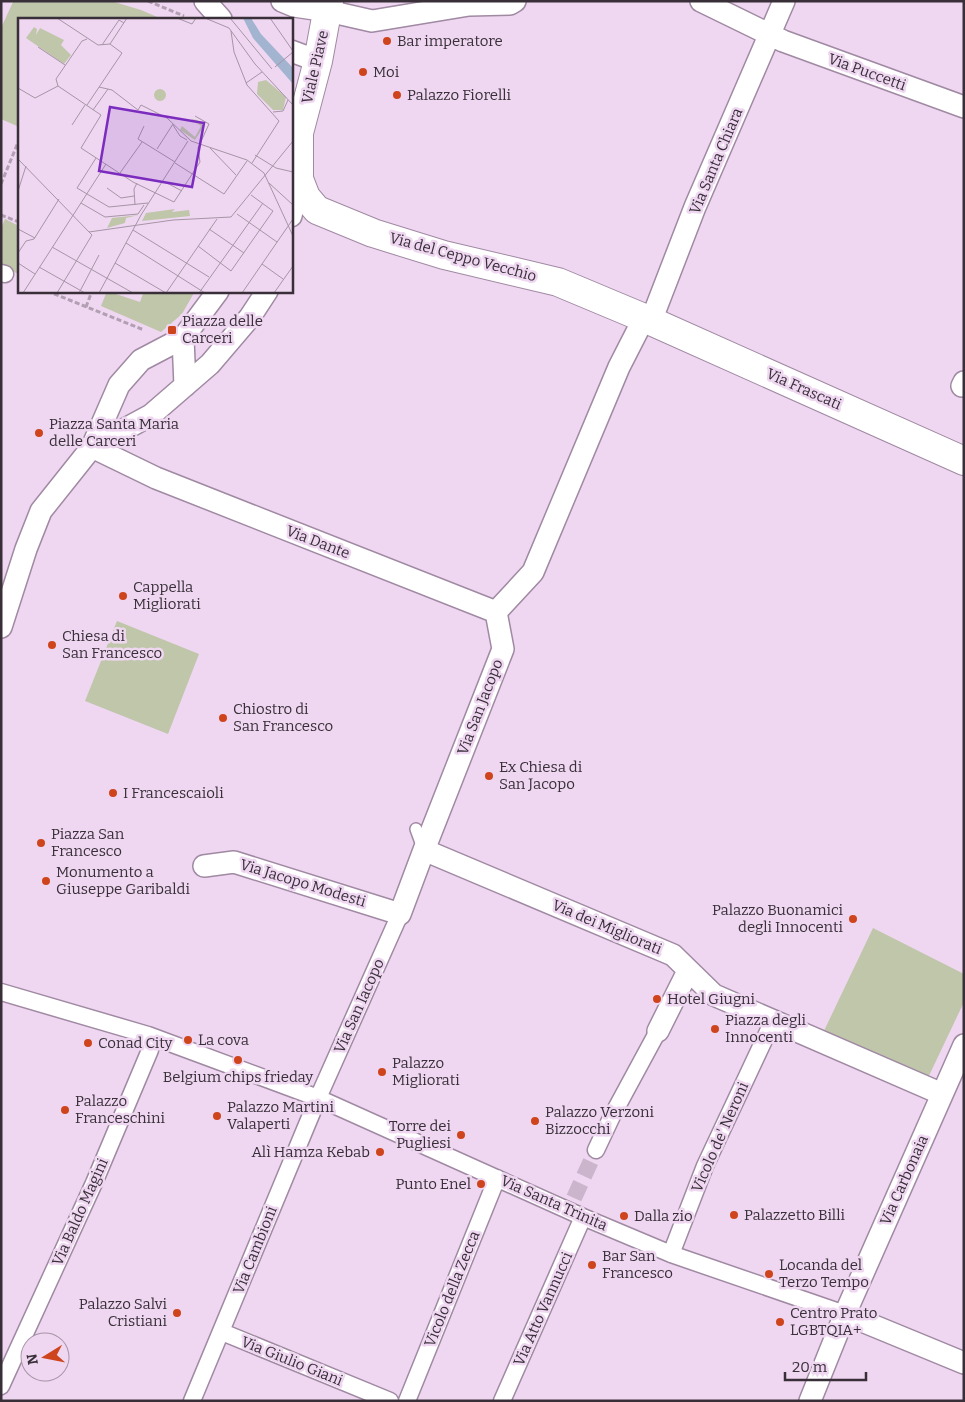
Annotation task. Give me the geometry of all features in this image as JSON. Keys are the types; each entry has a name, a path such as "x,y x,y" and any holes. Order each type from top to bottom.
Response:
{"street":[{"path":"205,1 220,18"},
{"path":"282,1 294,6 329,6 372,21 469,5 510,4 515,1"},
{"name":"Via Puccetti","path":"701,1 783,41 964,107"},
{"name":"Via Santa Chiara","path":"648,319 784,1"},
{"name":"Viale Piave","path":"292,211 299,179 295,141 318,61 329,6"},
{"path":"292,51 318,61"},
{"name":"Via del Ceppo Vecchio","path":"299,179 306,197 317,210 334,218 373,233 444,255 558,282 648,319"},
{"path":"1,627 26,549 41,511 92,448 119,385 141,360 183,338 217,292"},
{"path":"92,448 151,415 210,364 250,317 266,292"},
{"path":"496,612 533,572 619,367 648,319"},
{"name":"Via Frascati","path":"648,319 964,461"},
{"path":"183,338 185,386"},
{"name":"Via Dante","path":"92,448 156,478 496,612"},
{"name":"Via San Jacopo","path":"400,914 503,649 496,612"},
{"name":"Via dei Migliorati","path":"424,850 673,955 714,995 942,1094"},
{"name":"Via Jacopo Modesti","path":"204,866 234,862 400,914"},
{"name":"Via San Iacopo","path":"318,1098 400,914"},
{"path":"596,1150 688,970"},
{"path":"1,992 148,1035"},
{"name":"Vicolo de' Neroni","path":"670,1254 705,1166 773,1021"},
{"name":"Via Santa Trinita","path":"148,1035 318,1098 496,1178 571,1204 583,1217 670,1254 845,1314 964,1363"},
{"name":"Via Baldo Magini","path":"1,1386 94,1182 150,1050 148,1035"},
{"name":"Via Carbonaia","path":"810,1401 845,1314 964,1045"},
{"name":"Via Cambioni","path":"192,1401 318,1098"},
{"name":"Vicolo della Zecca","path":"407,1401 496,1178"},
{"name":"Via Atto Vannucci","path":"502,1401 583,1217"},
{"name":"Via Giulio Giani","path":"222,1332 390,1401"}],"lane":[{"path":"416,829 424,850"}],"path":[{"path":"148,1 188,18"},
{"path":"1,184 18,142"},
{"path":"1,215 18,222"},
{"path":"49,292 150,332"},
{"path":"86,307 92,292"}],"green space":[{"path":"111,1 160,18 18,18 17,126 1,119 1,28 13,2"},
{"path":"5,219 18,226 18,274 1,267 1,228"},
{"path":"107,292 140,302 144,292 194,292 182,314 161,332 101,306"},
{"path":"117,621 199,654 168,734 85,701"},
{"path":"873,928 964,974 964,1002 926,1082 822,1035"}],"tunnel":[{"path":"574,1198 596,1150"}],"place":[{"name":"Bar imperatore","path":"387,41"},
{"name":"Moi","path":"363,72"},
{"name":"Palazzo Fiorelli","path":"397,95"},
{"name":"Piazza delle Carceri","path":"172,330"},
{"name":"Piazza Santa Maria delle Carceri","path":"39,433"},
{"name":"Cappella Migliorati","path":"123,596"},
{"name":"Chiesa di San Francesco","path":"52,645"},
{"name":"Chiostro di San Francesco","path":"223,718"},
{"name":"Ex Chiesa di San Jacopo","path":"489,776"},
{"name":"I Francescaioli","path":"113,793"},
{"name":"Piazza San Francesco","path":"41,843"},
{"name":"Monumento a Giuseppe Garibaldi","path":"46,881"},
{"name":"Palazzo Buonamici degli Innocenti","path":"853,919"},
{"name":"Hotel Giugni","path":"657,999"},
{"name":"Piazza degli Innocenti","path":"715,1029"},
{"name":"La cova","path":"188,1040"},
{"name":"Conad City","path":"88,1043"},
{"name":"Belgium chips frieday","path":"238,1060"},
{"name":"Palazzo Migliorati","path":"382,1072"},
{"name":"Palazzo Franceschini","path":"65,1110"},
{"name":"Palazzo Martini Valaperti","path":"217,1116"},
{"name":"Palazzo Verzoni Bizzocchi","path":"535,1121"},
{"name":"Torre dei Pugliesi","path":"461,1135"},
{"name":"Alì Hamza Kebab","path":"380,1152"},
{"name":"Punto Enel","path":"481,1184"},
{"name":"Palazzetto Billi","path":"734,1215"},
{"name":"Dalla zio","path":"624,1216"},
{"name":"Bar San Francesco","path":"592,1265"},
{"name":"Locanda del Terzo Tempo","path":"769,1274"},
{"name":"Palazzo Salvi Cristiani","path":"177,1313"},
{"name":"Centro Prato LGBTQIA+","path":"780,1322"}]}
